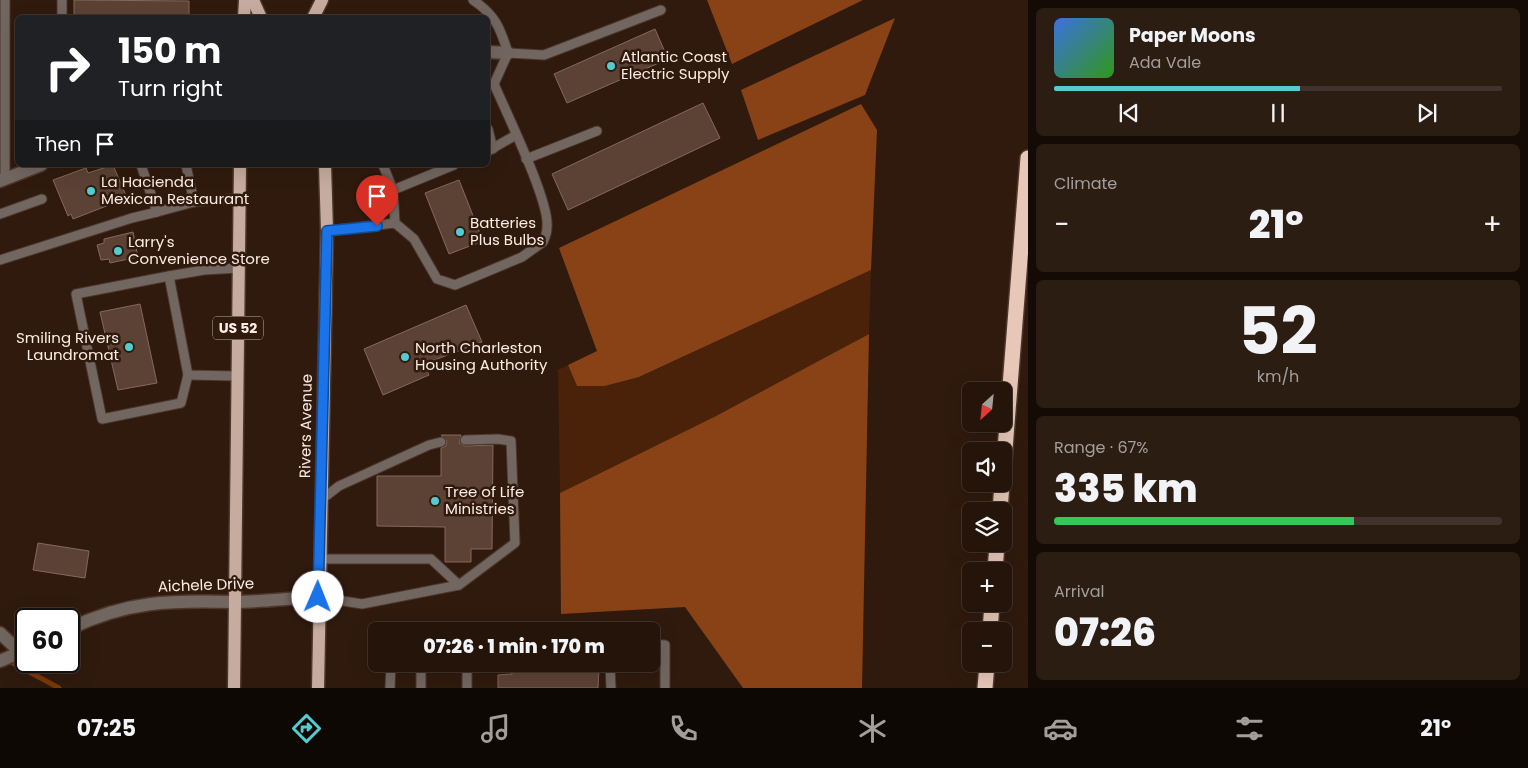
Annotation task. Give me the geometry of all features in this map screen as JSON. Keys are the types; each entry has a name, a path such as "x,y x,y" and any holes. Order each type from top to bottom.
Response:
{"highway":[{"path":"1006,442 1028,158"},
{"path":"985,688 986,672"}],"main road":[{"path":"244,0 244,15"},
{"path":"253,0 260,15"},
{"path":"314,15 322,0"},
{"path":"322,0 322,15"},
{"name":"US 52","path":"234,688 240,167"},
{"name":"Rivers Avenue","path":"318,688 318,597 327,231 325,167"}],"street":[{"path":"490,52 508,53"},
{"path":"2,180 36,167"},
{"name":"Aichele Drive","path":"80,625 119,610 163,601 234,602 318,597"},
{"path":"0,632 15,644"},
{"path":"0,661 15,655"}],"lane":[{"path":"2,180 5,0"},
{"path":"62,0 62,15"},
{"path":"327,231 395,223 414,238 437,279 455,285 522,257 544,242 548,226 541,199 494,84 508,53 499,27 488,11 472,0"},
{"path":"508,53 544,55 661,10"},
{"path":"526,159 597,131"},
{"path":"490,150 516,135"},
{"path":"142,167 157,212"},
{"path":"186,167 194,202"},
{"path":"384,167 394,190 395,223"},
{"path":"394,190 449,167"},
{"path":"0,260 132,218 194,202 240,198"},
{"path":"0,214 42,199"},
{"path":"169,276 188,375 182,403 102,419 76,294 169,276 204,270 239,268"},
{"path":"188,375 237,376"},
{"path":"318,597 362,604 459,585 515,543 511,441 498,439 465,440"},
{"path":"320,500 339,486 430,445 441,442"},
{"path":"319,559 431,559 459,585"},
{"path":"660,645 665,645 666,688"},
{"path":"390,688 391,672"},
{"path":"421,672 421,688"},
{"path":"467,672 467,688"},
{"path":"610,672 611,688"}],"shaded area":[{"path":"707,0 863,0 732,64"},
{"path":"895,18 865,95 758,140 741,90"},
{"path":"861,104 877,130 871,270 639,377 605,386 577,386 568,365 597,351 559,248"},
{"path":"871,270 869,334 716,416 560,493 558,370 568,365 577,386 606,386 642,376"},
{"path":"869,334 862,688 743,688 685,607 561,614 560,493 716,416"}],"building":[{"path":"74,0 189,1 189,15 74,15"},
{"name":"Atlantic Coast Electric Supply","path":"655,29 668,59 567,103 554,74"},
{"path":"703,103 720,138 568,210 552,174"},
{"name":"La Hacienda Mexican Restaurant","path":"107,167 114,167 127,198 73,219 71,214 68,216 53,180 86,168 88,173"},
{"path":"459,180 483,241 449,254 425,193"},
{"name":"Larry's Convenience Store","path":"133,232 138,257 110,263 109,259 101,260 97,245 104,243 104,239"},
{"name":"Smiling Rivers Laundromat","path":"140,304 157,383 118,390 100,312"},
{"name":"North Charleston Housing Authority","path":"466,305 482,342 424,364 429,375 383,395 364,349"},
{"name":"Tree of Life Ministries","path":"441,435 461,435 459,443 465,446 493,445 492,549 471,549 471,562 445,562 445,527 377,526 377,476 441,476 441,448 446,446 447,441"},
{"path":"38,543 89,551 85,578 33,570"},
{"path":"512,672 599,672 598,688 498,688 498,675 512,674"}],"waterway":[{"path":"7,660 59,688"}],"place":[{"name":"Atlantic Coast Electric Supply","path":"611,66"},
{"name":"La Hacienda Mexican Restaurant","path":"91,191"},
{"name":"Batteries Plus Bulbs","path":"460,232"},
{"name":"Larry's Convenience Store","path":"118,251"},
{"name":"Smiling Rivers Laundromat","path":"129,347"},
{"name":"North Charleston Housing Authority","path":"405,357"},
{"name":"Tree of Life Ministries","path":"435,501"}],"route":[{"path":"318,597 327,231 377,226"}]}
